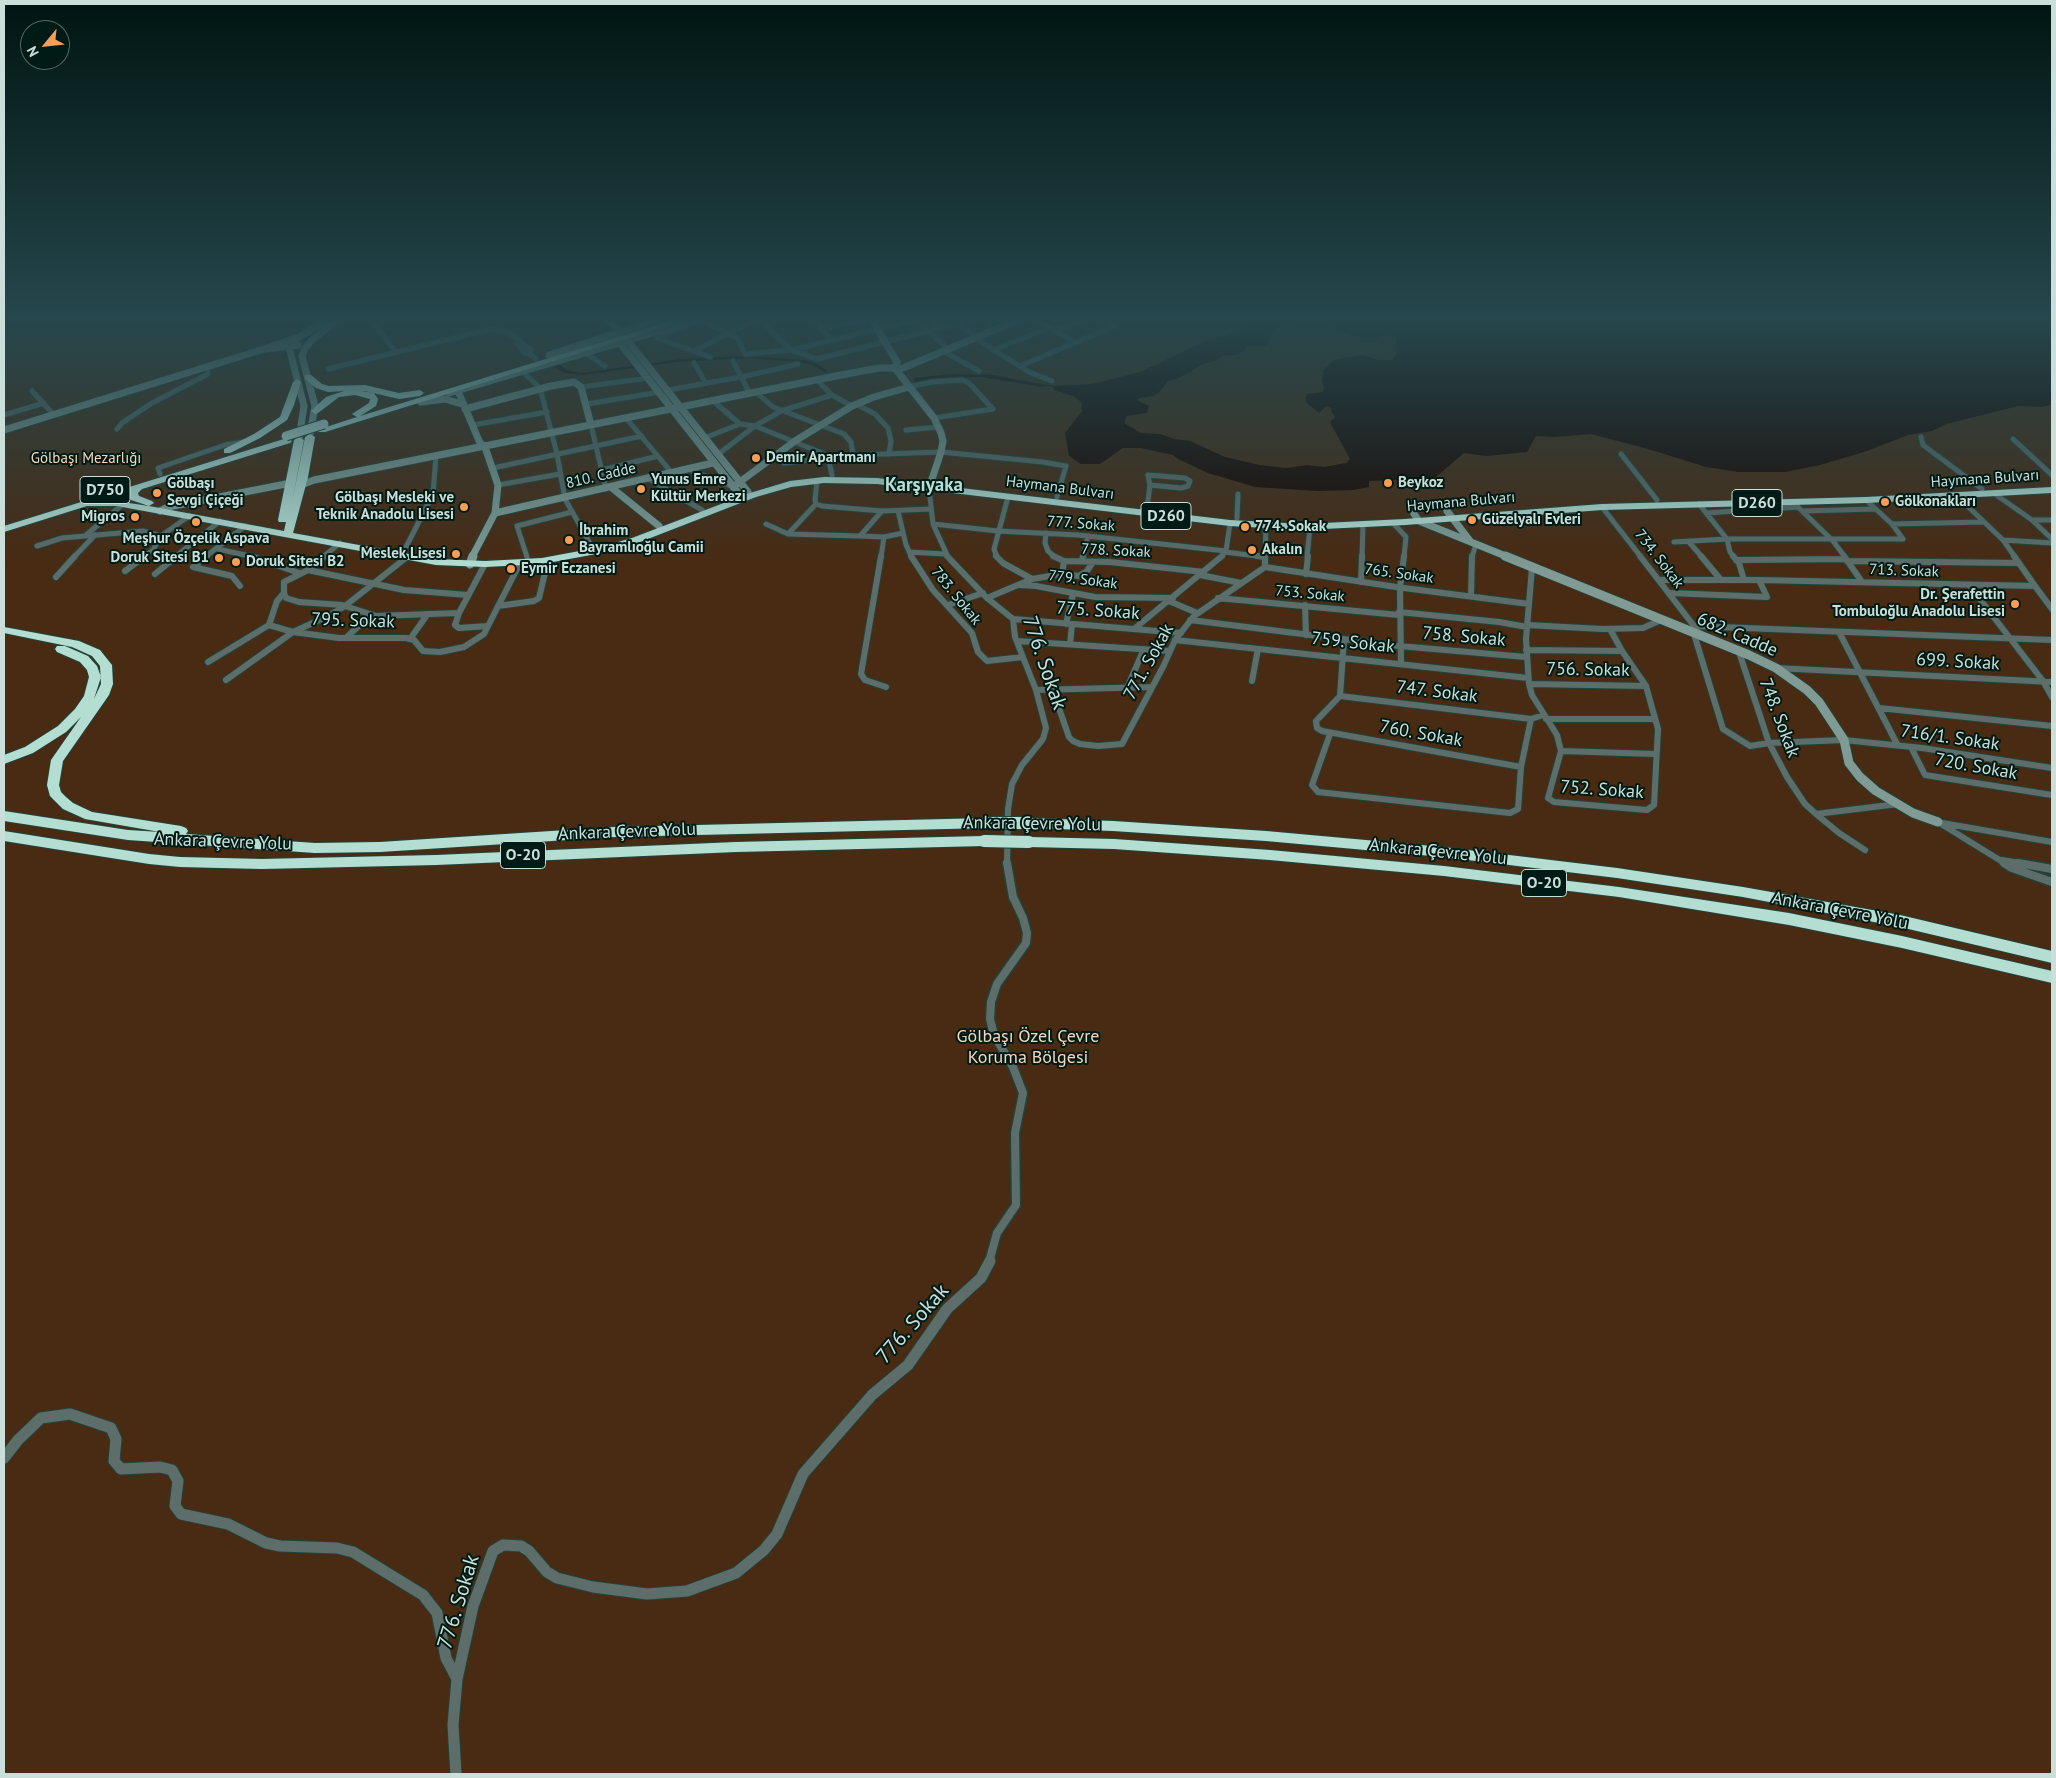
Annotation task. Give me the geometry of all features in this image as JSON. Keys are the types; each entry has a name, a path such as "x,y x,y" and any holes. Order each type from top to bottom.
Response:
{"highway":[{"path":"207,459 248,442 284,418 290,403"},
{"name":"D750","path":"315,411 324,403"},
{"name":"D750","path":"323,427 367,408 372,403"},
{"name":"D750","path":"343,419 401,403"},
{"name":"D750","path":"4,529 286,438 411,403"},
{"path":"285,530 302,481 310,437"},
{"name":"D750","path":"4,522 157,469 207,459 286,438"},
{"path":"285,530 290,483 299,440"},
{"name":"Haymana Bulvarı","path":"140,486 134,492 135,499 189,516 245,526 285,530 340,544 485,564 523,560 592,547 702,510 740,491 788,480 832,475 869,476 1008,497 1233,521 1306,522 1449,515 1658,500 1849,496 2052,485"},
{"name":"Haymana Bulvarı","path":"470,561 548,560 580,555 622,544 753,495 784,486 817,480 865,480 1057,497 1266,526 1310,527 1393,523 1417,517"},
{"name":"Haymana Bulvarı","path":"1449,515 1699,504 1732,507 1799,506 1866,500 1958,497 2052,490"},
{"name":"Haymana Bulvarı","path":"82,504 107,502 164,509 406,553"},
{"path":"4,630 75,644 96,653 106,665 107,684 103,695 65,746 54,769 53,785 56,793 68,806 90,816 171,830 233,836 334,841 434,842"},
{"path":"4,639 46,646 76,654 89,663 95,677 90,696 71,720 39,744 4,760"},
{"name":"Ankara Çevre Yolu","path":"4,816 128,835 284,847 380,847 434,842 614,832 988,823 1112,826 1266,836 1443,852 1617,873 1743,892 1900,921 2052,957"},
{"name":"Ankara Çevre Yolu","path":"4,836 180,862 262,864 436,860 736,847 984,841 1114,844 1270,855 1453,872 1629,894 1790,919 2052,976"},
{"path":"4,846 44,849 63,846"}],"street":[{"path":"4,430 93,403"},
{"path":"117,430 122,423 152,403"},
{"path":"299,440 303,403"},
{"path":"310,437 315,411 313,403"},
{"path":"355,420 417,403"},
{"path":"457,403 464,407 480,403"},
{"path":"463,403 494,468 498,485 495,513 470,561"},
{"path":"544,403 557,454 565,499 592,547"},
{"path":"593,403 587,404 602,470 609,488 659,526"},
{"path":"673,403 740,482 740,491"},
{"path":"674,403 713,463 740,491"},
{"path":"302,481 316,476 691,403"},
{"path":"592,423 626,418 694,403"},
{"path":"715,403 740,424"},
{"path":"766,403 781,411 846,436 853,446 853,455"},
{"path":"717,455 755,426 781,411 803,403"},
{"path":"850,403 874,414 888,428 892,441 882,462"},
{"path":"740,482 818,425 860,403"},
{"path":"922,403 939,427 943,441 930,485"},
{"path":"934,418 993,410 986,403"},
{"path":"4,415 44,404 54,415"},
{"path":"473,425 547,412"},
{"path":"626,418 672,474"},
{"path":"704,438 740,424 755,426 795,441 828,457 832,475"},
{"path":"906,430 939,427"},
{"path":"494,468 642,436"},
{"path":"1921,437 1923,445 1982,490"},
{"path":"2013,439 2052,475"},
{"path":"157,469 225,446 248,442"},
{"path":"302,481 436,456 483,445"},
{"path":"784,463 853,455 941,452 1066,466 1057,497"},
{"path":"1621,454 1658,500"},
{"path":"226,680 293,632 345,606 406,553 433,494 436,456"},
{"path":"602,470 658,456"},
{"name":"810. Cadde","path":"495,513 565,499 713,463"},
{"path":"688,470 740,491"},
{"path":"498,485 560,474"},
{"path":"1147,508 1150,485 1148,475 1185,478 1190,481 1188,486 1181,488 1150,485"},
{"path":"649,479 702,510"},
{"path":"788,534 816,504 817,480"},
{"path":"740,482 740,491"},
{"path":"164,509 290,483"},
{"name":"776. Sokak","path":"456,1774 453,1725 457,1679 471,1614 482,1578 493,1552 503,1545 520,1546 529,1551 547,1572 557,1578 593,1587 647,1594 687,1591 736,1573 750,1563 777,1534 803,1474 872,1395 908,1365 948,1309 981,1278 990,1261 997,1232 1014,1211 1017,1196 1015,1133 1023,1093 1013,1067 994,1035 990,1019 990,1002 997,984 1026,943 1023,918 1013,897 1008,871 1008,809 1012,784 1022,765 1043,739 1046,728 1036,690 1017,641 1013,619 985,596 945,554 934,524 931,510 930,485"},
{"path":"1134,629 1171,600 1226,552 1238,494"},
{"path":"1995,494 2032,520 2052,541"},
{"path":"1008,497 994,549 996,556 1003,563 1032,579"},
{"path":"1958,497 2003,540 2035,586 2050,603 2052,609"},
{"path":"1674,542 1727,539 1903,539 1892,524 1866,500"},
{"path":"86,535 123,504"},
{"path":"816,504 882,511 931,510"},
{"path":"1699,504 1727,539 1730,552 1736,560 1744,580"},
{"path":"1799,506 1875,509"},
{"path":"1799,506 1831,540 1862,582"},
{"path":"1706,513 1732,507"},
{"name":"734. Sokak","path":"1602,508 1670,593 1696,632 1723,729 1750,746 1769,742"},
{"path":"860,536 882,511"},
{"name":"783. Sokak","path":"898,511 909,552 933,590 972,633 978,652 987,661 1023,657"},
{"path":"523,560 517,526 572,512"},
{"name":"682. Cadde","path":"1449,515 1473,543"},
{"path":"125,571 149,554 156,547 161,536 189,516"},
{"name":"682. Cadde","path":"1417,517 1532,568 1661,620 1696,632 1776,668 1807,690 1819,702 1844,740 1849,763 1860,777 1876,791 1913,813 1938,822"},
{"path":"2032,520 2052,520"},
{"path":"155,574 220,521"},
{"path":"1892,524 1984,522"},
{"path":"1393,523 1406,537 1400,588 1399,646 1401,663"},
{"path":"766,524 788,534 884,537 903,533"},
{"name":"777. Sokak","path":"934,524 998,531 1088,536 1264,557"},
{"path":"1361,582 1363,524"},
{"path":"240,586 232,576 193,567 245,526"},
{"path":"1265,567 1266,526"},
{"path":"1306,574 1310,527"},
{"path":"37,546 62,538 86,535 143,532 161,536"},
{"name":"778. Sokak","path":"1046,533 1045,543 1048,551 1054,557 1064,561 1093,562 1202,574 1241,583"},
{"path":"56,577 95,535"},
{"path":"1082,561 1088,536"},
{"path":"884,537 861,674 864,680 886,687"},
{"path":"2003,540 2052,541"},
{"path":"1690,542 1721,580"},
{"path":"1471,596 1473,543"},
{"path":"340,544 308,570 284,582 286,598 299,602 345,606 370,615 391,617 459,613"},
{"path":"218,549 242,553 299,573"},
{"path":"909,552 945,554"},
{"name":"795. Sokak","path":"269,625 293,632 346,638 410,639 414,640 423,651 440,652 464,647 484,634 523,560"},
{"path":"498,606 534,602 539,598 548,560"},
{"name":"713. Sokak","path":"1736,560 2019,563"},
{"path":"1062,574 1064,561"},
{"path":"948,605 985,596 1020,585 1032,579 1062,574 1079,576 1087,571 1093,562"},
{"path":"485,564 459,613 455,625 459,628 488,626"},
{"name":"765. Sokak","path":"1265,567 1400,588 1529,604"},
{"name":"771. Sokak","path":"1053,691 1071,739 1080,744 1111,747 1124,742 1175,640 1190,620 1218,598 1265,567"},
{"name":"752. Sokak","path":"1532,568 1526,654 1528,681 1532,695 1557,735 1561,751 1548,798 1551,801 1647,810 1653,808 1654,805 1655,754 1658,729 1646,686 1622,652 1610,629"},
{"path":"308,570 404,590 468,595"},
{"name":"713. Sokak","path":"1660,580 1759,580 2035,586"},
{"path":"1670,593 1767,597 1759,580"},
{"name":"779. Sokak","path":"1020,585 1036,586 1095,597 1171,600 1197,613"},
{"path":"1969,585 2043,681 2052,697"},
{"path":"208,662 269,625 276,600 284,593"},
{"path":"1070,644 1069,624 1073,594"},
{"name":"753. Sokak","path":"1218,598 1500,622 1527,626 1610,629 1643,628 1661,620"},
{"path":"1305,605 1306,635"},
{"path":"346,638 370,615"},
{"path":"410,639 427,615"},
{"name":"775. Sokak","path":"1013,619 1181,633"},
{"name":"758. Sokak","path":"1190,620 1399,646 1526,654 1622,652"},
{"path":"1696,632 1839,632 2052,640"},
{"path":"1839,632 1897,744"},
{"path":"1340,696 1344,639"},
{"name":"759. Sokak","path":"1175,640 1401,663 1528,681"},
{"path":"1017,641 1170,651"},
{"path":"1127,688 1144,649"},
{"path":"1252,681 1258,649"},
{"name":"748. Sokak","path":"1739,652 1769,742 1787,777 1805,804 1839,834 1865,850"},
{"name":"699. Sokak","path":"1776,668 2052,682"},
{"name":"756. Sokak","path":"1528,681 1646,686"},
{"path":"1036,690 1152,688"},
{"name":"747. Sokak","path":"1340,696 1531,719"},
{"name":"760. Sokak","path":"1340,696 1316,721 1317,728 1330,734 1521,767"},
{"path":"1879,708 2052,726"},
{"path":"1330,734 1312,785 1318,792 1513,812 1518,809 1520,803 1521,767 1531,719 1545,717 1655,719"},
{"path":"1769,742 1778,744 1844,740"},
{"name":"716/1. Sokak","path":"1844,740 1897,744 2052,768"},
{"name":"720. Sokak","path":"1912,747 1925,775 2052,795"},
{"path":"1561,751 1655,754"},
{"path":"1816,814 1898,804"},
{"path":"1938,822 2052,842"},
{"path":"1938,822 2012,868 2052,882"},
{"path":"1999,860 2052,869"},
{"path":"4,1458 18,1440 41,1418 70,1414 112,1428 116,1439 114,1462 121,1469 160,1467 172,1470 178,1480 175,1506 181,1514 228,1524 266,1543 280,1546 337,1548 353,1552 424,1595 437,1613 446,1658 457,1679"}],"green space":[{"name":"Gölbaşı Özel Çevre Koruma Bölgesi","path":"4,403 2052,403 2052,1774 4,1774"}],"shaded area":[{"path":"1081,403 1143,403 1149,406 1147,413 1127,416 1124,423 1141,433 1160,434 1190,441 1225,457 1260,465 1286,468 1307,465 1324,467 1346,463 1350,459 1330,422 1335,417 1331,408 1326,406 1319,413 1307,403 2052,403 2052,405 2040,407 2018,406 1946,424 1932,431 1908,435 1864,452 1820,465 1785,472 1738,472 1706,467 1591,434 1554,437 1536,436 1527,452 1486,456 1464,453 1437,476 1422,485 1401,487 1397,480 1369,481 1369,487 1353,490 1317,491 1255,487 1208,473 1173,455 1141,448 1123,448 1100,464 1081,464 1069,456 1065,433 1082,411"}],"place":[{"name":"Demir Apartmanı","path":"756,458"},
{"name":"Beykoz","path":"1388,483"},
{"name":"Yunus Emre Kültür Merkezi","path":"641,489"},
{"name":"Gölbaşı Sevgi Çiçeği","path":"157,493"},
{"name":"Gölkonakları","path":"1885,502"},
{"name":"Gölbaşı Mesleki ve Teknik Anadolu Lisesi","path":"464,507"},
{"name":"Migros","path":"135,517"},
{"name":"Güzelyalı Evleri","path":"1472,520"},
{"name":"Meşhur Özçelik Aspava","path":"196,522"},
{"name":"774. Sokak","path":"1245,527"},
{"name":"İbrahim Bayramlıoğlu Camii","path":"569,540"},
{"name":"Akalın","path":"1252,550"},
{"name":"Meslek Lisesi","path":"456,554"},
{"name":"Doruk Sitesi B1","path":"219,558"},
{"name":"Doruk Sitesi B2","path":"236,562"},
{"name":"Eymir Eczanesi","path":"511,569"},
{"name":"Dr. Şerafettin Tombuloğlu Anadolu Lisesi","path":"2015,604"}],"district":[{"name":"Karşıyaka","path":"924,486"}],"park label":[{"name":"Gölbaşı Mezarlığı","path":"86,459"}]}
